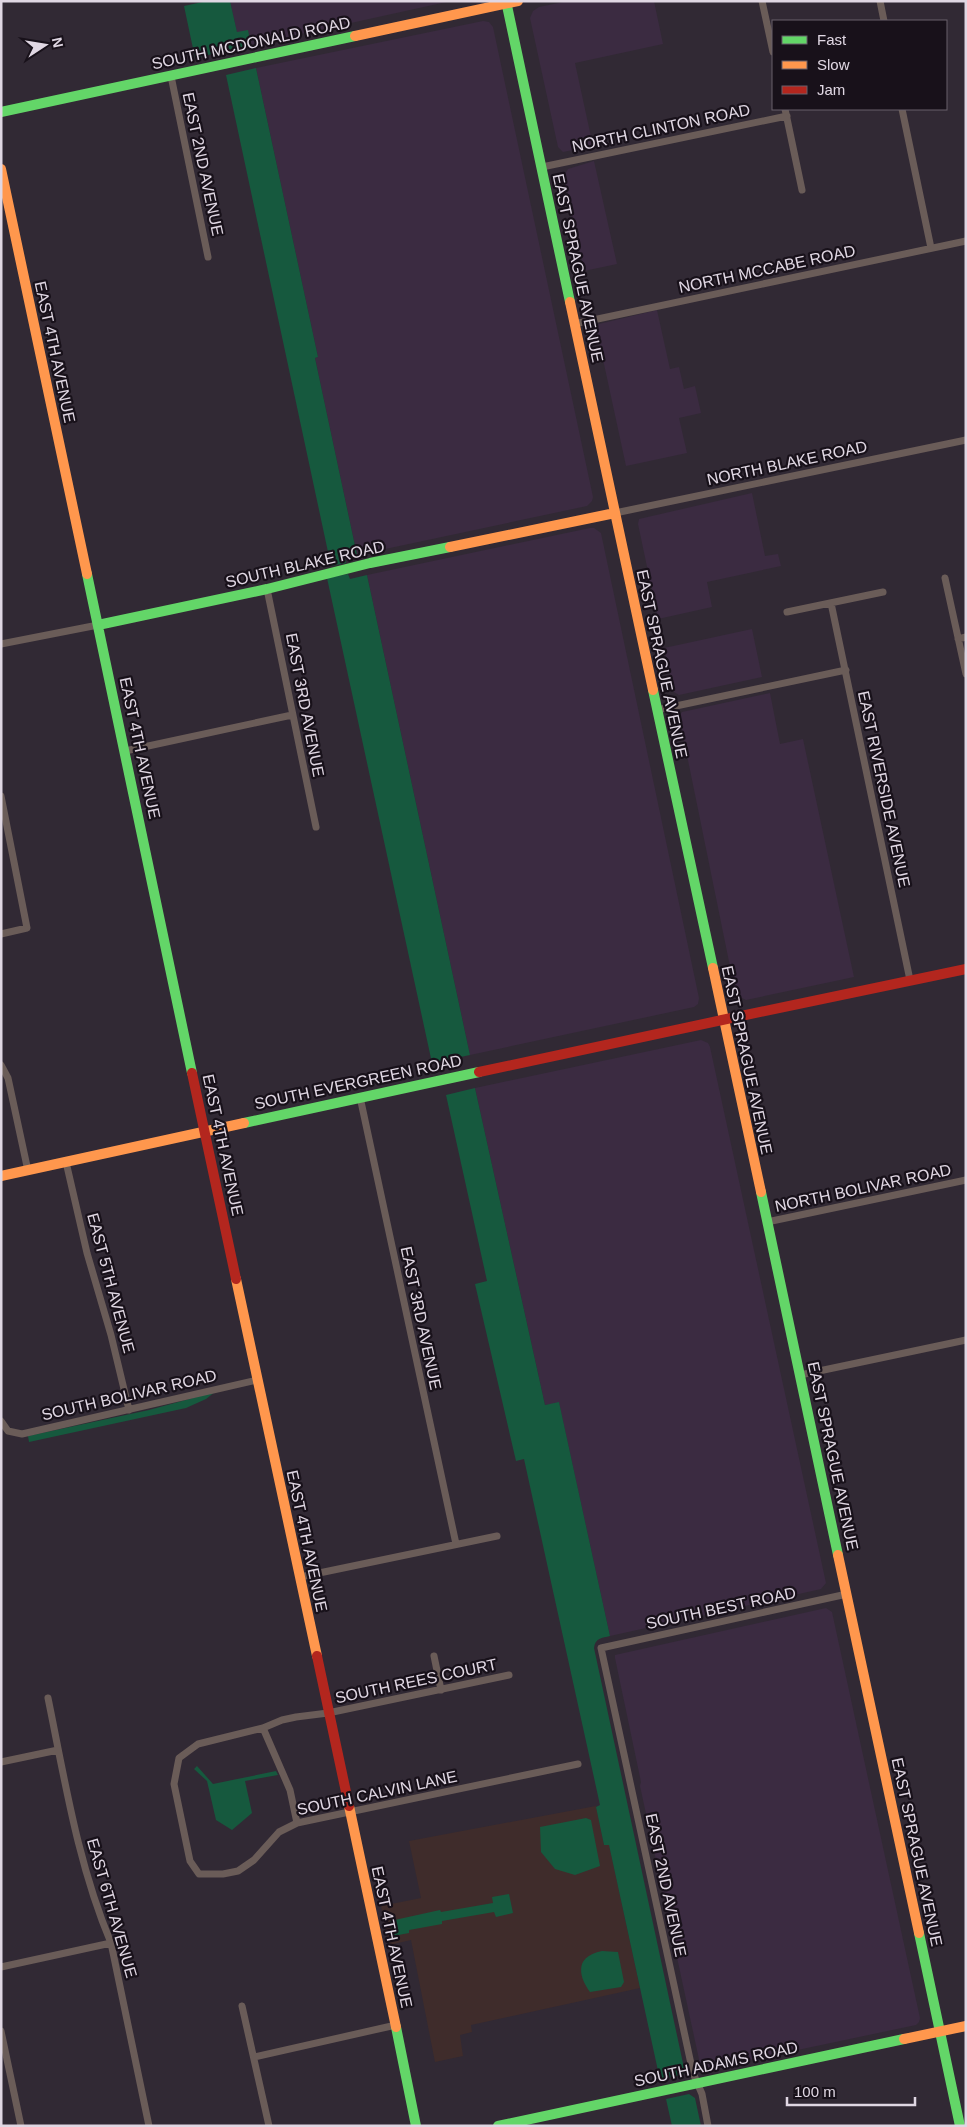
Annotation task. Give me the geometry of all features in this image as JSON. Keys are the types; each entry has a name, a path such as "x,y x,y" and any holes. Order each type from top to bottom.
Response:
{"street":[{"name":"SOUTH MCDONALD ROAD","path":"1,112 506,2 518,1"},
{"path":"762,1 772,47"},
{"path":"880,1 884,20"},
{"name":"EAST SPRAGUE AVENUE","path":"506,2 722,1020 800,1375 960,2126"},
{"name":"EAST 2ND AVENUE","path":"171,76 208,257"},
{"path":"902,110 930,248"},
{"path":"786,112 802,190"},
{"name":"NORTH CLINTON ROAD","path":"542,167 786,112"},
{"name":"EAST 4TH AVENUE","path":"1,169 416,2126"},
{"name":"NORTH MCCABE ROAD","path":"574,324 966,241"},
{"name":"NORTH BLAKE ROAD","path":"615,513 966,440"},
{"name":"SOUTH BLAKE ROAD","path":"1,644 267,589 370,563 615,513"},
{"path":"945,578 962,638 966,674"},
{"name":"EAST 3RD AVENUE","path":"267,589 316,827"},
{"path":"786,612 883,592"},
{"name":"EAST RIVERSIDE AVENUE","path":"831,603 910,980"},
{"path":"657,710 846,670"},
{"path":"125,751 292,715"},
{"path":"1,796 27,928 1,934"},
{"name":"SOUTH EVERGREEN ROAD","path":"1,1176 360,1097 966,969"},
{"path":"1,1065 8,1078 28,1171"},
{"name":"EAST 3RD AVENUE","path":"360,1097 456,1544"},
{"name":"EAST 5TH AVENUE","path":"66,1162 87,1253 111,1335 129,1410"},
{"name":"NORTH BOLIVAR ROAD","path":"767,1222 966,1180"},
{"path":"800,1375 966,1340"},
{"name":"SOUTH BOLIVAR ROAD","path":"1,1421 8,1431 22,1434 129,1410 210,1389 257,1380"},
{"path":"300,1577 497,1536"},
{"name":"SOUTH BEST ROAD","path":"601,1648 847,1594"},
{"name":"EAST 2ND AVENUE","path":"601,1648 693,2073 702,2094 708,2126"},
{"path":"434,1656 441,1690"},
{"name":"SOUTH REES COURT","path":"263,1728 282,1720 328,1713 509,1675"},
{"name":"EAST 6TH AVENUE","path":"48,1698 83,1865 100,1919 111,1943 150,2126"},
{"path":"263,1728 290,1790 297,1823"},
{"name":"SOUTH CALVIN LANE","path":"263,1728 198,1744 179,1758 174,1784 190,1861 199,1874 224,1874 238,1870 254,1860 266,1844 279,1832 297,1823 578,1764"},
{"path":"1,1762 58,1750"},
{"path":"1,1967 111,1943"},
{"path":"242,2006 269,2126"},
{"path":"254,2057 396,2025"},
{"name":"SOUTH ADAMS ROAD","path":"498,2126 966,2026"},
{"path":"1,2031 21,2126"}],"shaded area":[{"path":"230,1 451,1 251,45 248,31 237,33"},
{"path":"568,1 654,1 663,44 575,63 593,146 563,152 558,147 530,18 533,11 539,7"},
{"path":"483,21 489,22 493,27 593,497 587,506 357,555 315,358 318,357 256,68"},
{"path":"594,161 617,264 584,271 564,176 568,169"},
{"path":"657,310 670,369 679,367 684,389 695,386 701,413 679,418 687,453 626,466 596,327 599,324"},
{"path":"752,493 765,556 778,554 781,566 707,582 712,607 658,619 638,524 639,519"},
{"path":"594,528 601,533 699,998 698,1004 694,1007 470,1055 367,575"},
{"path":"752,629 762,677 679,695 674,692 664,648"},
{"path":"770,693 780,744 803,739 854,977 746,1000 738,996 735,991 679,716 682,712"},
{"path":"701,1040 708,1043 710,1047 826,1583 821,1589 610,1636 559,1403 545,1405 475,1088"},
{"path":"826,1608 832,1612 920,2018 919,2022 916,2025 707,2069 700,2064 640,1786 641,1782 615,1655"},
{"path":"596,1806 604,1845 609,1844 640,1988 471,2025 472,2032 460,2035 463,2056 435,2062 411,1940 389,1945 381,1906 421,1898 409,1841"}],"green space":[{"path":"207,1 230,1 237,32 248,30 251,45 195,58 184,6"},
{"path":"256,68 318,357 315,358 357,555 345,558 346,563 331,566 226,75"},
{"path":"348,574 350,579 367,575 470,1055 432,1063 327,578"},
{"path":"475,1088 545,1405 559,1402 610,1636 597,1640 594,1648 684,2068 683,2074 660,2080 609,1845 604,1845 596,1807 600,1805 524,1459 516,1461 475,1284 487,1281 446,1095"},
{"path":"215,1392 206,1399 186,1408 29,1442 28,1436 149,1410"},
{"path":"197,1766 213,1784 276,1771 278,1775 245,1781 252,1813 232,1830 216,1820 207,1781 194,1769"},
{"path":"586,1818 591,1820 600,1866 575,1875 555,1869 541,1852 540,1827"},
{"path":"509,1894 513,1913 496,1917 494,1912 442,1921 442,1924 409,1930 409,1933 393,1936 390,1921 440,1910 441,1912 493,1903 492,1897"},
{"path":"602,1951 618,1952 624,1982 621,1987 590,1992 583,1979 581,1967 587,1957"},
{"path":"689,2094 695,2098 701,2126 672,2126 666,2099"}],"traffic: fast":[{"path":"506,1 570,302"},
{"path":"1,112 355,36"},
{"path":"98,625 267,589 370,563 450,547"},
{"path":"87,574 192,1073"},
{"path":"653,690 713,968"},
{"path":"244,1123 479,1072"},
{"path":"761,1192 838,1555"},
{"path":"919,1933 960,2126"},
{"path":"396,2027 416,2126"},
{"path":"498,2126 904,2039"}],"traffic: slow":[{"path":"355,36 518,1"},
{"path":"1,169 87,574"},
{"path":"570,302 653,690"},
{"path":"450,547 615,513"},
{"path":"713,968 761,1192"},
{"path":"1,1176 244,1123"},
{"path":"236,1279 317,1656"},
{"path":"838,1555 919,1933"},
{"path":"349,1806 396,2027"},
{"path":"904,2039 966,2026"}],"traffic: jam":[{"path":"722,1020 966,969"},
{"path":"479,1072 722,1020"},
{"path":"192,1073 236,1279"},
{"path":"317,1656 349,1806"}]}
